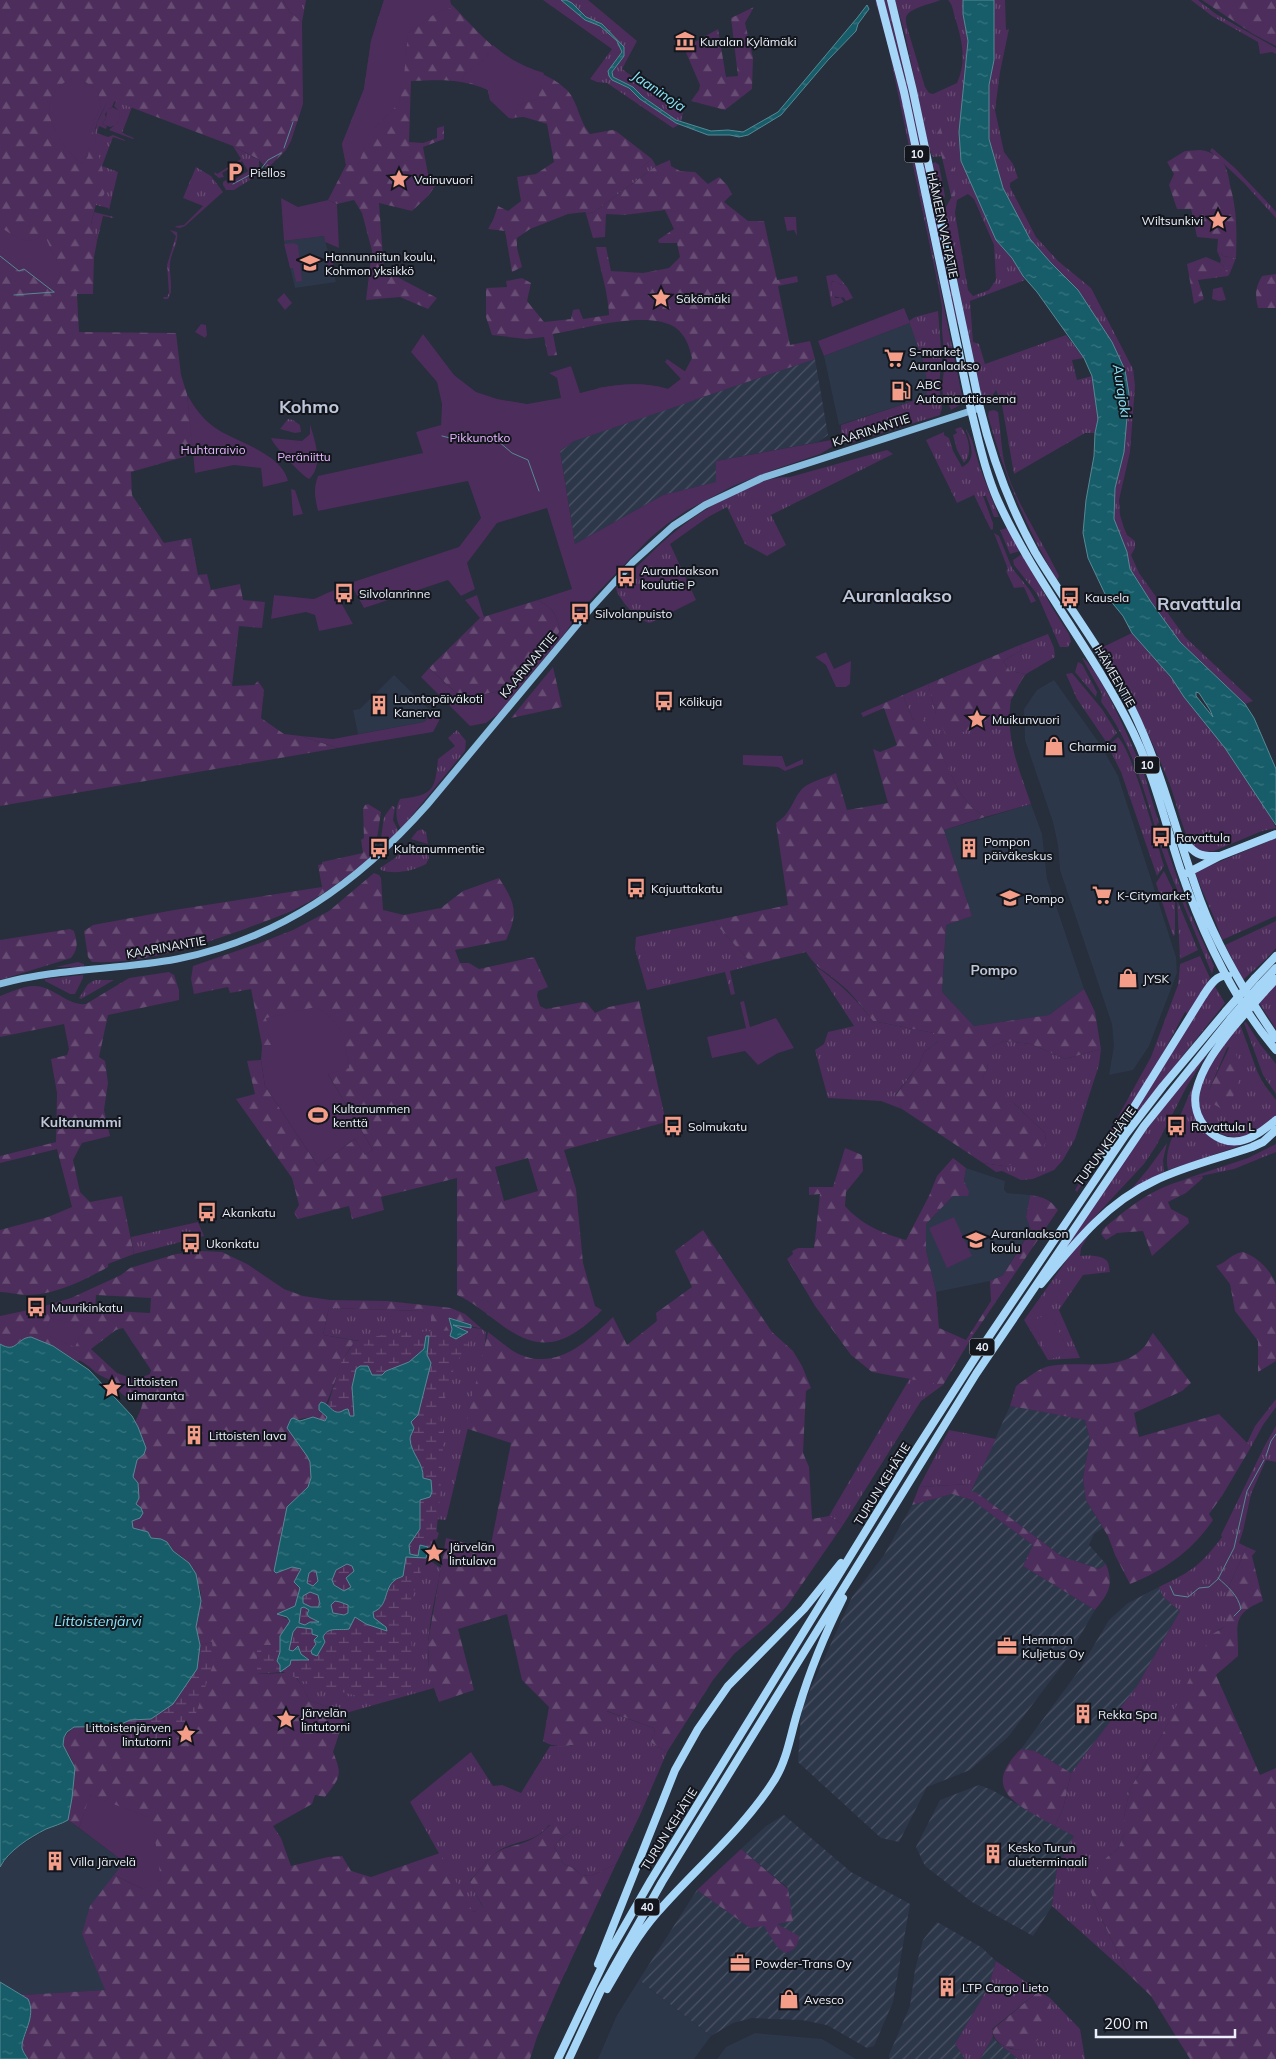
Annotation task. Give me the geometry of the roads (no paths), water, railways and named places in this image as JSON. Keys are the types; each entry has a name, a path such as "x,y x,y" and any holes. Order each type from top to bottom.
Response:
{"highway":[{"name":"HÄMEEN VALTATIE","path":"880,0 904,92 949,308"},
{"name":"HÄMEEN VALTATIE","path":"891,0 914,91 958,305"},
{"name":"HÄMEENTIE","path":"958,305 980,408 993,454 1015,511 1038,557 1097,648 1130,706 1157,768 1190,871 1208,919 1240,980 1276,1038"},
{"name":"HÄMEENTIE","path":"949,308 981,454 999,503 1034,567 1111,688 1134,734 1151,778 1201,924 1225,975 1245,1010 1276,1050"},
{"path":"1184,878 1190,871 1220,856 1276,834"},
{"path":"1179,835 1196,854 1220,856"},
{"name":"TURUN KEHÄTIE","path":"1260,985 1276,956"},
{"name":"TURUN KEHÄTIE","path":"558,2059 624,1926 963,1377 1093,1180 1163,1086 1276,968"},
{"path":"1093,1180 1119,1131 1214,981 1225,975 1240,980"},
{"path":"1276,979 1260,985 1230,1018 1202,1074 1196,1098 1199,1117 1209,1132 1229,1141 1241,1141 1250,1137 1276,1120"},
{"name":"TURUN KEHÄTIE","path":"570,2059 601,1990 632,1932 968,1387 1144,1126 1230,1018"},
{"path":"1018,1312 1091,1225 1122,1200 1153,1181 1170,1174 1252,1147 1276,1130"},
{"path":"569,2035 612,1932 665,1793 689,1744 728,1686 804,1609 876,1516"},
{"path":"570,2059 614,1977 644,1930 698,1868 748,1818 778,1774 784,1762 798,1709 815,1660 859,1564"}],"main road":[{"name":"KAARINANTIE","path":"0,984 48,974 153,962 193,955 229,945 254,935 308,909 365,868 399,836 591,608 633,562 674,526 705,505 762,478 980,408"}],"water":[{"path":"561,0 572,3 586,17 602,24 624,47 624,56 612,72 613,77 633,87 643,97 676,120 711,131 728,130 743,132 778,112 867,5 869,9 858,24 856,31 828,60 781,115 748,135 739,137 708,135 676,123 640,99 629,88 612,80 608,71 622,52 617,41 600,26 585,20"},
{"name":"Aurajoki","path":"963,0 994,0 994,60 989,85 989,139 1003,188 1030,239 1078,290 1112,342 1125,370 1129,394 1124,452 1115,488 1114,519 1127,552 1130,569 1180,642 1245,704 1254,718 1276,769 1276,825 1225,748 1184,697 1171,677 1132,633 1123,616 1105,594 1088,558 1083,533 1098,419 1092,376 1084,358 1037,292 1023,276 1012,258 996,240 961,161 959,132 968,41 963,14","holes":["1196,692 1199,693 1210,710 1213,717 1196,696"]},
{"path":"449,1318 471,1325 471,1328 453,1325 468,1332 456,1339 450,1336 452,1329"},
{"path":"426,1336 429,1336 427,1355 431,1363 418,1415 411,1422 414,1428 410,1439 422,1468 423,1478 431,1480 432,1492 430,1497 420,1500 420,1529 409,1545 410,1554 418,1556 420,1545 428,1547 426,1558 406,1557 403,1576 391,1584 382,1606 373,1612 374,1618 386,1627 387,1631 366,1624 355,1617 349,1629 331,1630 325,1634 323,1637 325,1642 317,1656 312,1654 311,1651 316,1644 314,1640 318,1636 312,1634 312,1629 297,1627 293,1632 289,1650 293,1651 298,1646 301,1654 309,1660 291,1660 290,1665 280,1672 280,1665 277,1661 280,1652 280,1636 290,1621 287,1617 277,1614 295,1606 300,1588 294,1582 301,1569 292,1567 276,1573 274,1571 287,1507 308,1487 311,1478 310,1462 287,1428 291,1419 300,1421 313,1417 325,1421 327,1417 319,1410 321,1402 337,1412 348,1409 350,1416 354,1416 352,1387 356,1369 360,1366 368,1366 372,1375 382,1375 386,1371 409,1362 424,1349","holes":["347,1564 352,1566 354,1571 346,1578 351,1587 344,1591 334,1585 332,1580 336,1570","316,1571 318,1581 313,1586 307,1583 309,1573","310,1592 318,1595 320,1604 318,1607 311,1607 303,1603 303,1596","335,1601 348,1605 348,1613 344,1615 333,1613 331,1605","304,1607 309,1610 307,1614 309,1617 319,1622 310,1622 305,1625 299,1623 301,1608"]},
{"name":"Littoistenjärvi","path":"31,1337 53,1346 89,1370 132,1416 146,1448 144,1454 137,1460 133,1477 138,1483 139,1498 136,1504 143,1513 140,1518 132,1521 133,1528 148,1532 151,1538 167,1542 173,1551 189,1563 196,1574 201,1601 196,1627 200,1645 197,1669 173,1704 151,1719 130,1720 117,1726 74,1727 67,1732 63,1745 75,1768 68,1820 26,1840 9,1855 0,1867 0,1344 10,1347"},
{"path":"0,1982 28,1999 31,2012 22,2048 28,2059 0,2059"}],"waterway":[{"path":"284,148 293,122"},
{"path":"261,169 268,160 281,153"},
{"path":"233,184 257,171"},
{"path":"0,256 19,271 24,269 54,292"},
{"path":"14,295 54,292"},
{"name":"Pikkunotko","path":"442,436 466,442 498,441 512,453 528,460 539,491"},
{"path":"1266,1456 1271,1441 1276,1434"},
{"path":"1170,1586 1174,1595 1188,1597 1199,1588 1209,1587 1218,1579 1234,1548 1247,1491 1264,1460"},
{"path":"1218,1578 1232,1592 1240,1604 1241,1609 1234,1616"}],"place":[{"name":"Kuralan Kylämäki","path":"685,41"},
{"name":"Piellos","path":"235,172"},
{"name":"Vainuvuori","path":"399,179"},
{"name":"Wiltsunkivi","path":"1218,220"},
{"name":"Hannunniitun koulu, Kohmon yksikkö","path":"310,263"},
{"name":"Säkömäki","path":"661,298"},
{"name":"S-market Auranlaakso","path":"894,358"},
{"name":"ABC Automaattiasema","path":"901,391"},
{"name":"Auranlaakson koulutie P","path":"626,577"},
{"name":"Silvolanrinne","path":"344,593"},
{"name":"Kausela","path":"1070,597"},
{"name":"Silvolanpuisto","path":"580,613"},
{"name":"Kölikuja","path":"664,701"},
{"name":"Luontopäiväkoti Kanerva","path":"379,705"},
{"name":"Muikunvuori","path":"977,719"},
{"name":"Charmia","path":"1054,746"},
{"name":"Ravattula","path":"1161,837"},
{"name":"Kultanummentie","path":"379,848"},
{"name":"Pompon päiväkeskus","path":"969,848"},
{"name":"Kajuuttakatu","path":"636,888"},
{"name":"K-Citymarket","path":"1102,895"},
{"name":"Pompo","path":"1010,898"},
{"name":"JYSK","path":"1128,978"},
{"name":"Kultanummen kenttä","path":"318,1115"},
{"name":"Solmukatu","path":"673,1126"},
{"name":"Ravattula L","path":"1176,1126"},
{"name":"Akankatu","path":"207,1212"},
{"name":"Auranlaakson koulu","path":"976,1240"},
{"name":"Ukonkatu","path":"191,1243"},
{"name":"Muurikinkatu","path":"36,1307"},
{"name":"Littoisten uimaranta","path":"112,1388"},
{"name":"Littoisten lava","path":"194,1435"},
{"name":"Järvelän lintulava","path":"434,1553"},
{"name":"Hemmon Kuljetus Oy","path":"1007,1646"},
{"name":"Rekka Spa","path":"1083,1714"},
{"name":"Järvelän lintutorni","path":"286,1719"},
{"name":"Littoistenjärven lintutorni","path":"186,1734"},
{"name":"Kesko Turun alueterminaali","path":"993,1854"},
{"name":"Villa Järvelä","path":"55,1861"},
{"name":"Powder-Trans Oy","path":"740,1963"},
{"name":"LTP Cargo Lieto","path":"947,1987"},
{"name":"Avesco","path":"789,1999"}],"district":[{"name":"Kohmo","path":"309,406"},
{"name":"Auranlaakso","path":"897,595"},
{"name":"Ravattula","path":"1199,603"},
{"name":"Pompo","path":"994,970"},
{"name":"Kultanummi","path":"81,1122"}],"water label":[{"name":"Jaaninoja","path":"659,91"}],"park label":[{"name":"Huhtaraivio","path":"213,449"},
{"name":"Peräniittu","path":"304,456"}]}
